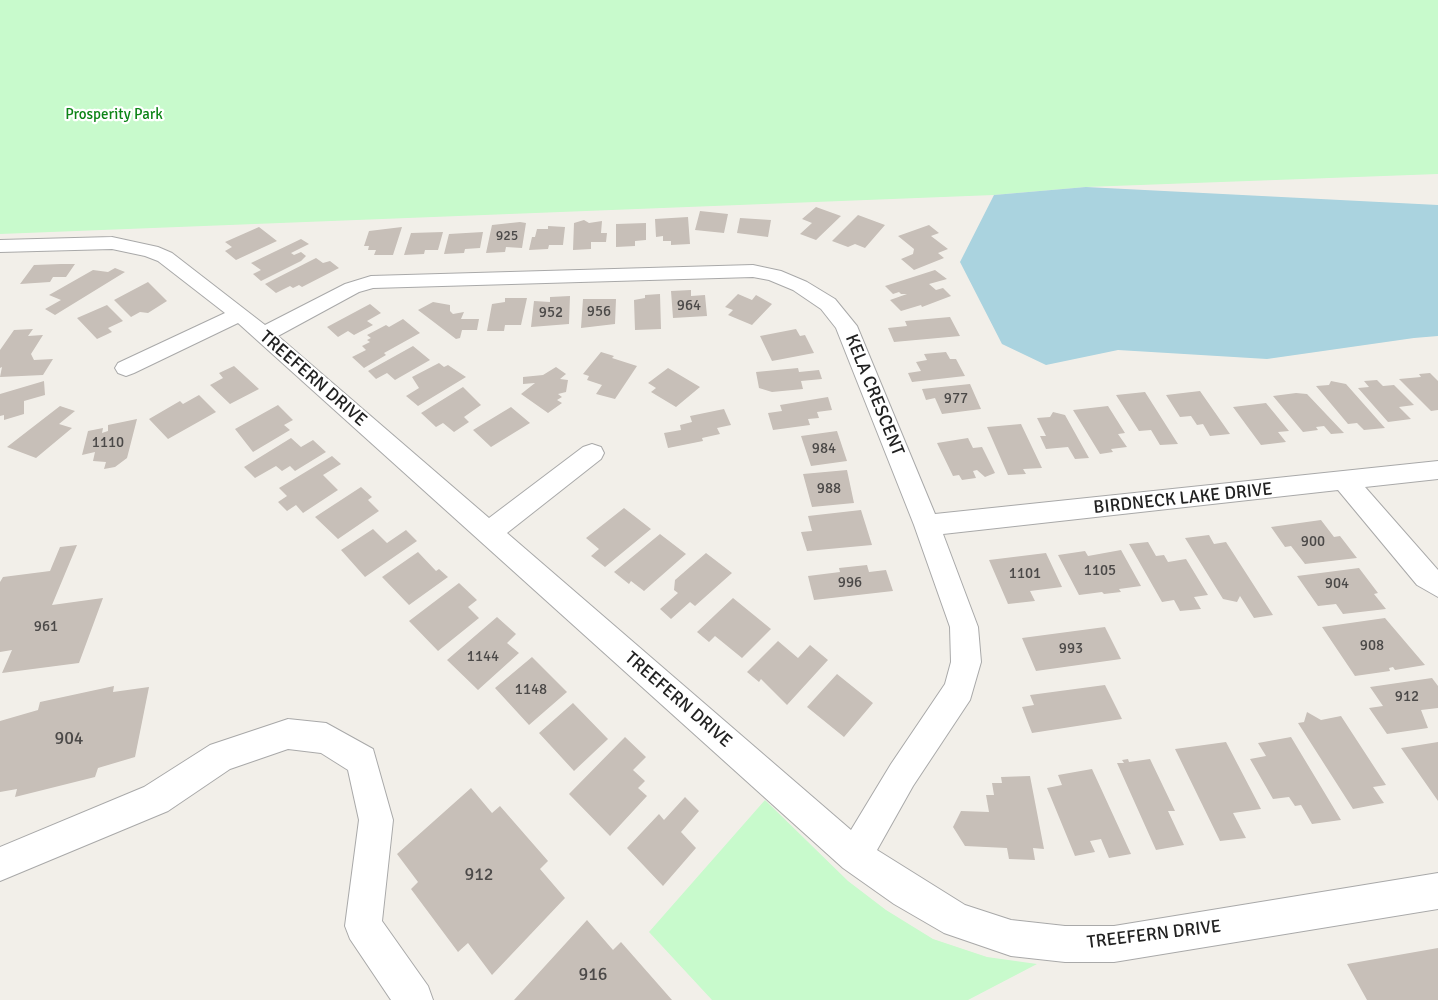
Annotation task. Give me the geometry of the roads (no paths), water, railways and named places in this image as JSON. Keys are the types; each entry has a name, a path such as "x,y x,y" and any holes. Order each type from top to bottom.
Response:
{"street":[{"name":"TREEFERN DRIVE","path":"0,246 112,243 165,256 240,314 855,856 907,891 957,920 1011,938 1065,944 1114,944 1438,891"},
{"name":"KELA CRESCENT","path":"263,335 352,288 371,282 400,280 753,271 774,275 800,286 828,304 846,326 927,525 964,627 966,662 959,690 902,775 855,856"},
{"path":"126,368 240,314"},
{"path":"488,533 592,453"},
{"name":"BIRDNECK LAKE DRIVE","path":"927,525 1345,482 1438,470"},
{"path":"1345,482 1434,587"},
{"path":"0,864 156,799 221,756 288,734 326,738 362,760 376,820 363,926 414,1000"}],"water":[{"path":"1086,187 1438,205 1438,336 1267,359 1118,350 1046,365 1002,344 960,262 994,195"}],"park label":[{"name":"Prosperity Park","path":"114,115"}]}
